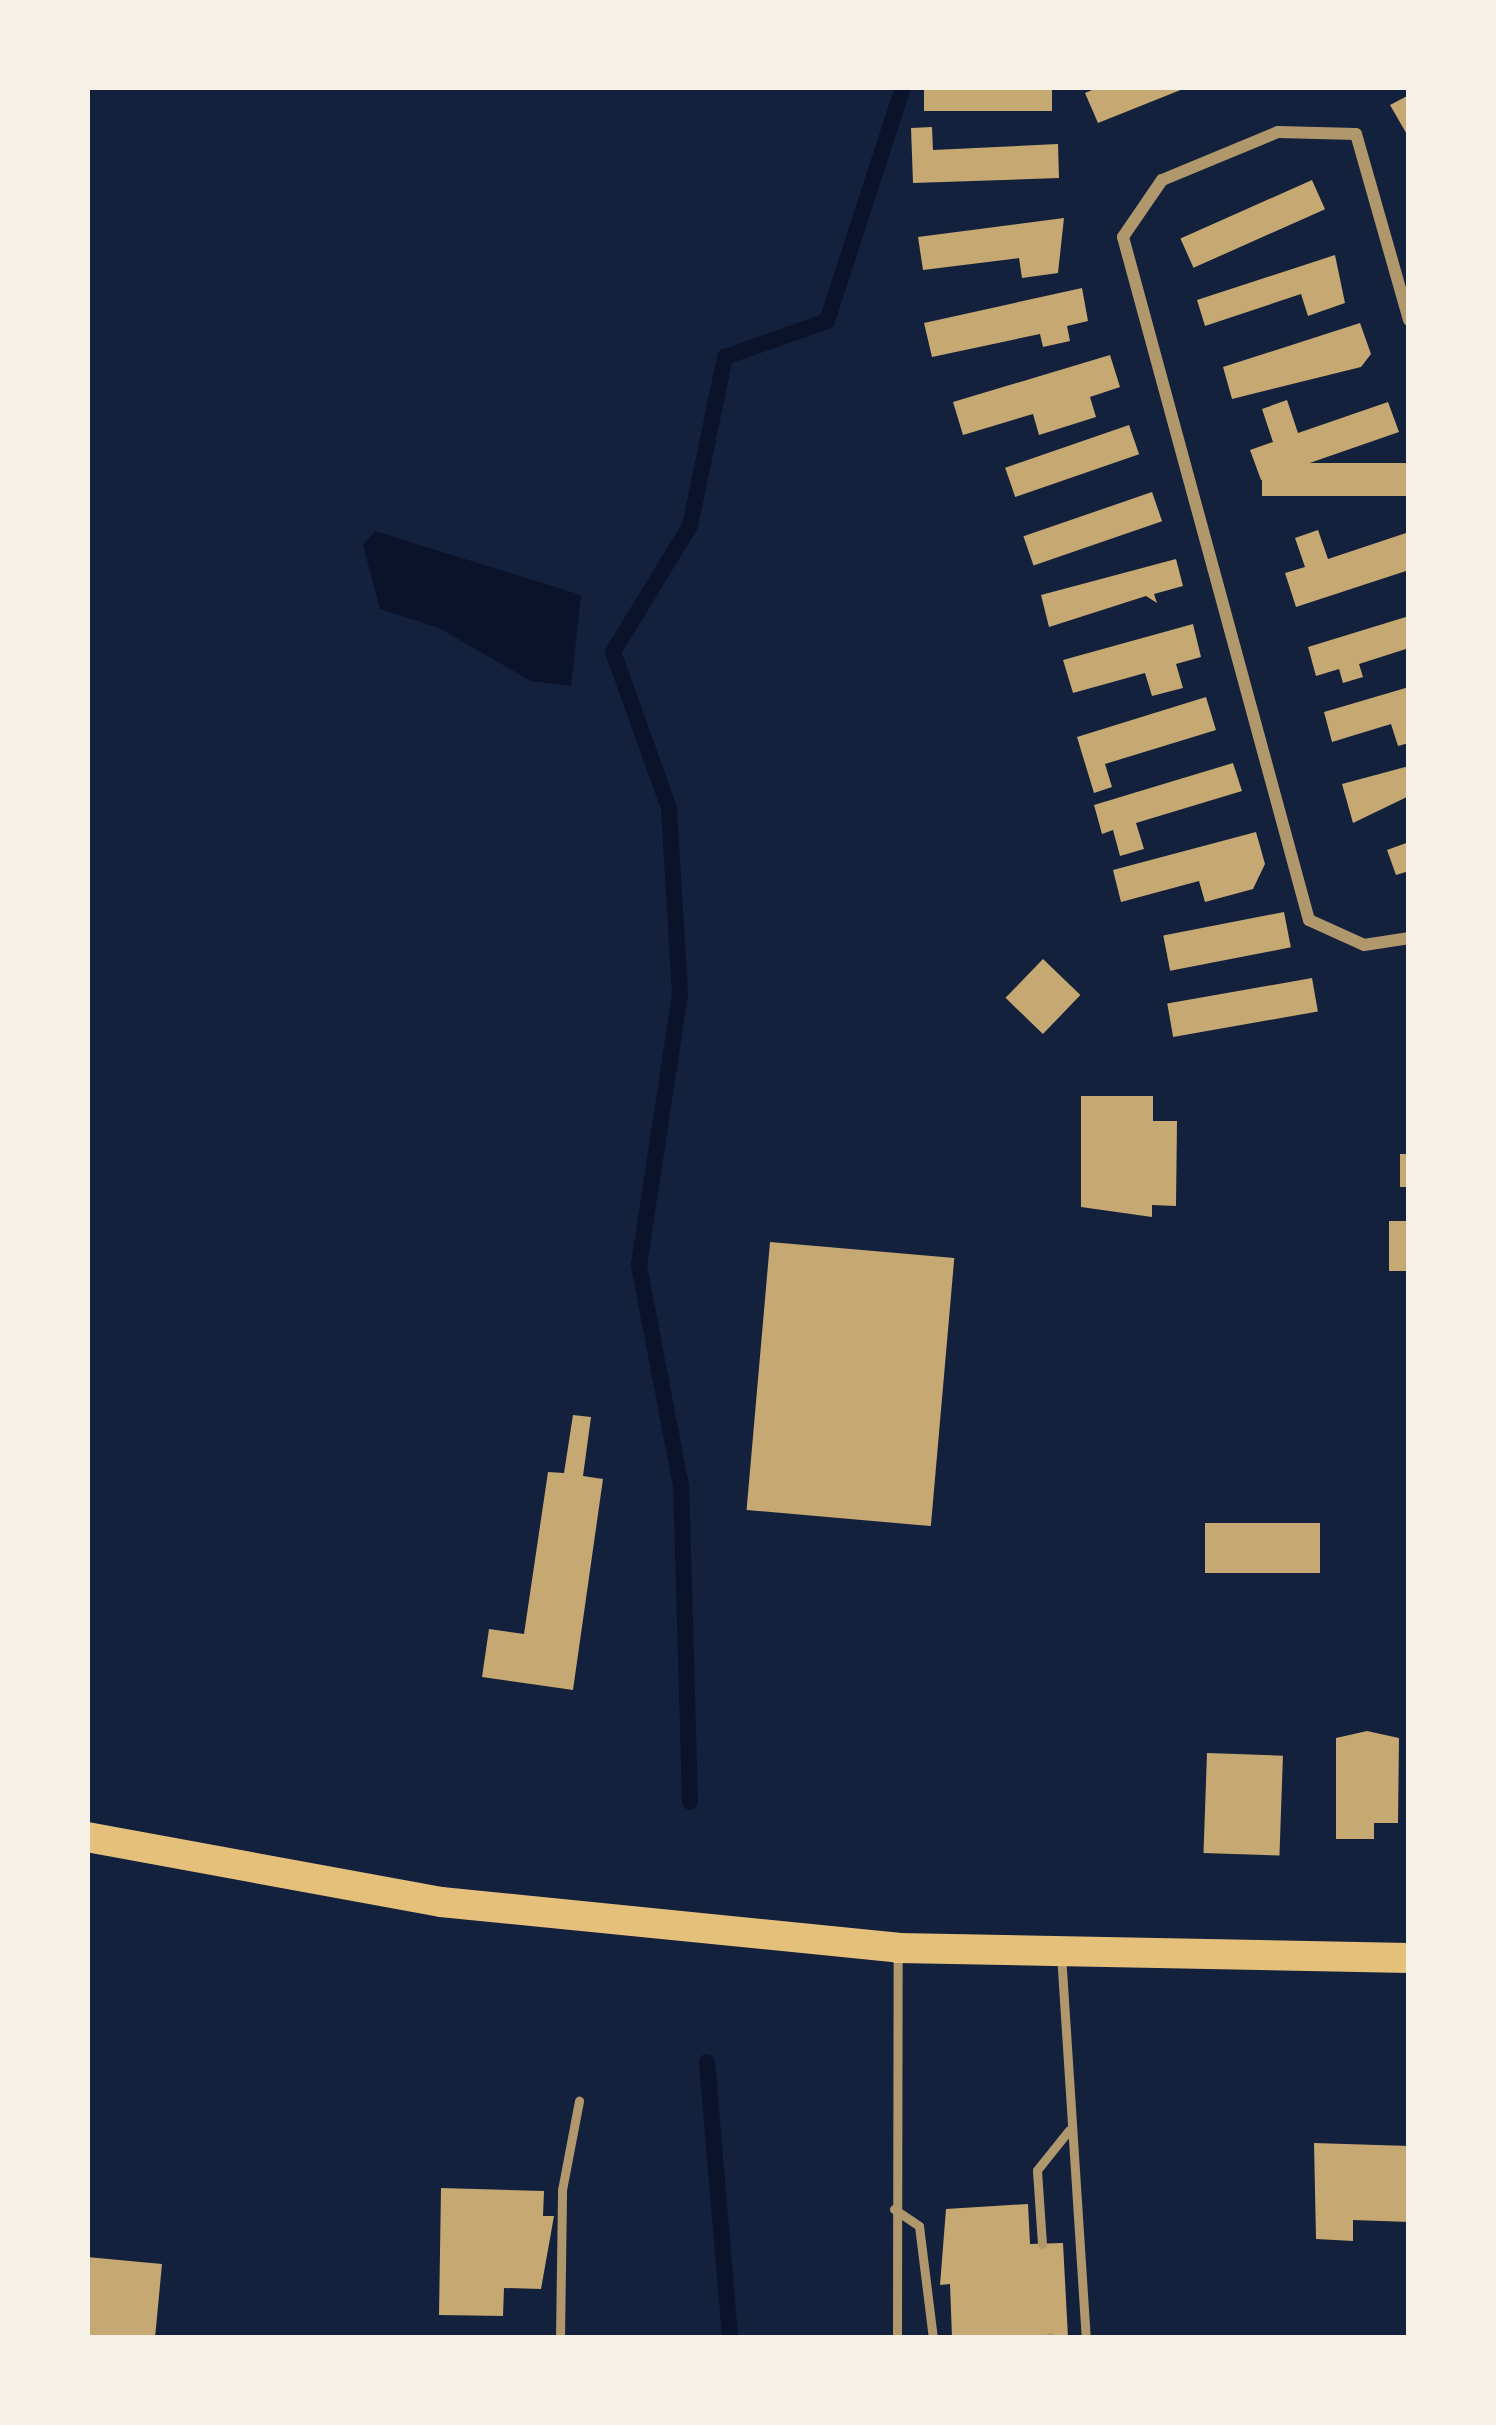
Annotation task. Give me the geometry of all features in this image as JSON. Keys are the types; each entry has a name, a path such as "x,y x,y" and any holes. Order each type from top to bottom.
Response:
{"main road":[{"path":"87,1837 440,1901 898,1948 1409,1958"}],"street":[{"path":"1409,320 1356,134 1278,132 1162,181 1124,237 1309,920 1364,945 1409,938"}],"lane":[{"path":"897,2338 898,1948"},
{"path":"1061,1951 1069,2131 1086,2338"},
{"path":"560,2338 562,2190 579,2101"},
{"path":"1042,2244 1037,2170 1069,2131"},
{"path":"894,2210 919,2226 933,2338"}],"water":[{"path":"375,531 581,595 571,686 531,681 439,628 380,609 363,545"}],"building":[{"path":"924,87 1052,87 1052,111 924,111"},
{"path":"1099,87 1188,87 1098,123 1085,93"},
{"path":"1409,95 1409,138 1390,105"},
{"path":"932,127 933,150 1058,144 1059,178 913,183 911,128"},
{"path":"1312,180 1325,209 1193,268 1180,239"},
{"path":"1064,218 1058,273 1022,278 1019,258 923,270 918,237"},
{"path":"1335,255 1345,303 1308,316 1301,294 1205,326 1197,300"},
{"path":"1082,288 1088,321 1067,326 1070,341 1043,347 1040,334 932,357 924,323"},
{"path":"1360,323 1371,354 1361,367 1232,399 1223,367"},
{"path":"1110,355 1120,387 1090,397 1096,417 1039,435 1033,414 963,435 953,402"},
{"path":"1287,400 1298,433 1388,402 1399,432 1261,480 1250,450 1273,442 1262,409"},
{"path":"1129,425 1139,454 1015,497 1005,468"},
{"path":"1262,463 1409,463 1409,496 1262,496"},
{"path":"1152,492 1162,521 1034,566 1023,536"},
{"path":"1318,530 1328,559 1409,532 1409,570 1296,607 1285,573 1305,567 1295,538"},
{"path":"1176,559 1183,586 1154,594 1157,603 1146,596 1049,627 1041,595"},
{"path":"1409,616 1409,648 1359,664 1363,677 1343,683 1339,669 1316,676 1308,647"},
{"path":"1193,624 1201,657 1176,664 1183,688 1152,696 1145,673 1073,693 1063,660"},
{"path":"1409,687 1409,743 1398,746 1391,724 1332,742 1324,712"},
{"path":"1206,697 1216,730 1105,764 1112,787 1094,793 1077,737"},
{"path":"1233,763 1242,791 1136,823 1144,849 1120,856 1113,830 1102,834 1094,805"},
{"path":"1409,766 1409,796 1353,823 1342,784"},
{"path":"1256,832 1265,864 1253,889 1205,902 1199,881 1121,902 1113,870"},
{"path":"1409,842 1409,871 1396,875 1387,850"},
{"path":"1284,912 1291,947 1170,971 1163,935"},
{"path":"1043,959 1080,995 1043,1034 1005,998"},
{"path":"1312,978 1318,1011 1173,1037 1167,1004"},
{"path":"1081,1096 1153,1096 1153,1121 1177,1121 1176,1206 1152,1205 1152,1217 1081,1207"},
{"path":"1400,1154 1409,1154 1409,1187 1400,1187"},
{"path":"1389,1221 1409,1221 1409,1271 1389,1271"},
{"path":"770,1242 954,1258 931,1526 747,1510"},
{"path":"573,1415 591,1417 583,1476 603,1479 573,1690 482,1677 489,1629 524,1634 548,1472 564,1473"},
{"path":"1205,1523 1320,1523 1320,1573 1205,1573"},
{"path":"1367,1731 1399,1738 1398,1823 1374,1823 1374,1839 1336,1839 1336,1738"},
{"path":"1207,1753 1283,1756 1279,1856 1204,1853"},
{"path":"1314,2143 1409,2146 1409,2222 1353,2220 1353,2241 1316,2239"},
{"path":"441,2188 544,2191 543,2216 554,2216 541,2289 504,2288 503,2316 439,2315"},
{"path":"1028,2204 1030,2244 1063,2243 1068,2337 952,2338 950,2284 940,2285 946,2209"},
{"path":"87,2257 162,2264 155,2338 87,2338"}],"waterway":[{"path":"690,1802 681,1486 639,1265 680,994 669,808 613,652 690,526 725,357 827,321 903,87"},
{"path":"707,2062 730,2338"}]}
